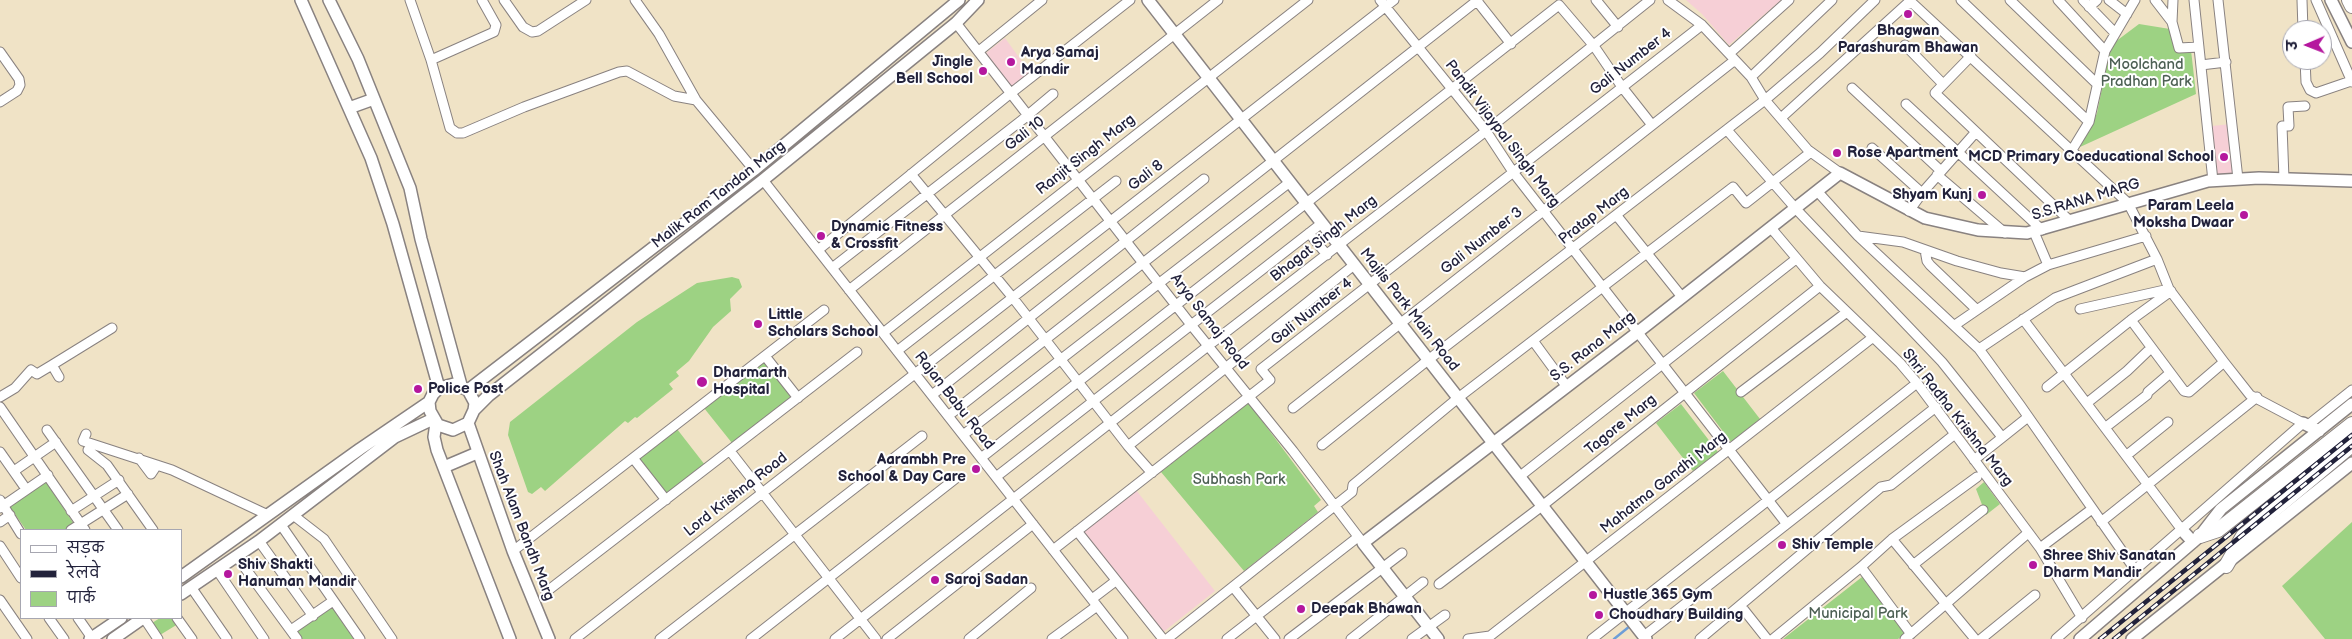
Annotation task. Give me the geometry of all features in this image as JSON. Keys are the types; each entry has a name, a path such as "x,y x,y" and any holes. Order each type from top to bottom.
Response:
{"main road":[{"path":"2349,0 2352,6"},
{"path":"2196,539 2218,530 2352,424"},
{"path":"2226,566 2243,536 2352,445"}],"street":[{"path":"301,0 371,158 390,214 439,388"},
{"path":"329,0 358,59 410,188 421,239 464,388 472,396 474,410 468,423 453,430 445,428 434,421"},
{"path":"410,0 431,60 450,128 457,133 463,133 509,113 618,72 627,71 674,96 696,100"},
{"path":"431,60 494,32 496,25 482,0"},
{"path":"504,0 523,27 532,32 586,0"},
{"path":"635,0 659,34 696,100 763,180"},
{"name":"Malik Ram Tandan Marg","path":"464,388 754,170 947,12 959,0"},
{"name":"Malik Ram Tandan Marg","path":"474,410 507,380 763,180 956,23 978,0"},
{"path":"979,51 1042,0"},
{"path":"818,250 1011,93 1130,0"},
{"name":"Majlis Park Main Road","path":"1148,0 1645,638"},
{"name":"Gali 10","path":"849,290 1218,0"},
{"name":"Ranjit Singh Marg","path":"883,333 1078,178 1308,0"},
{"name":"Gali 8","path":"915,374 1241,119 1382,3 1394,0"},
{"path":"948,416 1142,262 1274,162 1477,0 1511,44"},
{"path":"1596,0 1618,27"},
{"name":"Bhagat Singh Marg","path":"835,639 1208,346 1486,132 1650,0"},
{"path":"1668,0 1702,25 1751,77 1765,100 1811,152 1840,173"},
{"name":"Gali Number 3","path":"1293,408 1652,125 1732,56 1789,0"},
{"path":"1751,77 1832,0"},
{"path":"1961,0 2089,122"},
{"path":"2010,0 2097,84"},
{"path":"2097,0 2086,3 2115,33"},
{"path":"2109,0 2127,14"},
{"path":"2072,150 2089,122 2105,51 2135,0"},
{"path":"2155,0 2172,22"},
{"path":"2173,0 2172,22 2179,48 2199,47"},
{"path":"2194,0 2214,181"},
{"path":"2218,0 2238,179"},
{"path":"2302,0 2303,20"},
{"path":"2305,70 2306,82 2310,90 2316,93 2352,82 2316,0"},
{"path":"2332,0 2352,42"},
{"path":"1781,118 1910,1 2128,203 2146,236 2170,290 2250,395 2310,426"},
{"name":"Pratap Marg","path":"1322,445 1428,360 1728,130 1820,53 1869,2"},
{"path":"2064,2 2105,51"},
{"name":"Pandit Vijaypal Singh Marg","path":"1382,3 1416,47 1453,89 1486,132 1513,172 1602,288 1786,523"},
{"path":"981,458 1560,5 1594,46 1622,87 1652,125"},
{"path":"947,12 956,23"},
{"name":"Arya Samaj Road","path":"956,23 1438,639"},
{"name":"Gali Number 4","path":"1053,550 1270,380 1261,369 1702,25"},
{"path":"1904,45 1943,84"},
{"path":"0,52 20,85 17,90 0,102"},
{"path":"1971,56 1935,93 1975,133 2070,221"},
{"path":"2201,65 2226,62"},
{"path":"1852,88 1939,173 2005,233"},
{"path":"832,268 1028,116 1053,94"},
{"path":"349,108 374,99"},
{"path":"1906,104 2038,231 2048,265"},
{"path":"2284,178 2282,126 2289,126 2288,107 2305,106"},
{"path":"1728,130 1796,209 1942,362 2002,437"},
{"path":"1909,211 1922,193 1975,133"},
{"path":"1872,148 1922,193"},
{"path":"1167,639 1234,588 1352,492 1353,485 1458,398 1534,342 1733,187 1746,203 1811,152"},
{"name":"S.S.RANA MARG","path":"1840,173 1925,218 1953,225 2005,233 2038,231 2128,203 2214,181 2284,178 2352,181"},
{"name":"S.S. Rana Marg","path":"1360,540 1493,443 1840,173"},
{"path":"911,174 1013,298 1128,446 1152,473"},
{"path":"932,395 1204,179"},
{"name":"Rajan Babu Road","path":"763,180 1123,639"},
{"path":"897,351 1116,181"},
{"path":"963,435 1290,182"},
{"path":"1817,191 1858,236 1955,326 1978,350 2028,417 2136,571"},
{"path":"1617,216 1682,297"},
{"path":"996,477 1322,223"},
{"name":"Shri Radha Krishna Marg","path":"1771,228 1820,286 1900,363 1917,383 2040,548 2082,618"},
{"path":"1309,233 1327,255"},
{"path":"1858,236 1903,242 1957,262 2025,277"},
{"path":"1955,326 1976,309 2025,277 2048,265 2146,236"},
{"path":"1925,250 1927,262 1976,309"},
{"path":"1519,477 1796,258"},
{"path":"1978,350 2055,298 2074,289 2157,259"},
{"path":"1128,446 1354,265"},
{"name":"Tagore Marg","path":"1439,584 1542,506 1820,286"},
{"path":"2080,309 2170,290"},
{"path":"2047,387 2170,290"},
{"path":"513,552 824,310"},
{"path":"1741,392 1847,312"},
{"path":"2023,319 2182,530 2196,539"},
{"path":"2131,320 2169,374 2184,391 2189,392 2224,362"},
{"path":"0,397 15,388 31,370 37,374 112,328"},
{"name":"Mahatma Gandhi Marg","path":"1468,639 1490,636 1872,338"},
{"path":"1534,342 1567,386"},
{"path":"2087,403 2127,371 2150,348"},
{"path":"546,592 857,352"},
{"path":"765,356 798,398"},
{"path":"52,365 59,377"},
{"name":"Lord Krishna Road","path":"581,637 762,492 915,374"},
{"path":"2106,427 2147,395 2169,374"},
{"path":"1592,639 1917,383"},
{"path":"227,639 182,575 429,402 439,388 446,384 464,388"},
{"path":"2336,410 2352,390"},
{"path":"2101,522 2256,397"},
{"path":"429,402 434,421 436,444 510,639"},
{"path":"2056,639 2182,530 2310,426 2336,410 2352,404"},
{"path":"0,407 48,474 82,527 103,509 128,494"},
{"path":"1645,638 1786,523 1936,408"},
{"path":"1974,460 2028,417"},
{"path":"182,593 281,525 395,437 434,421"},
{"path":"2127,455 2168,422"},
{"name":"Shah Alam Bandh Marg","path":"468,423 513,552 549,639"},
{"path":"2080,639 2196,539 2221,509 2310,426"},
{"path":"47,430 117,529"},
{"path":"86,434 83,441 140,465 157,465 196,480 268,515"},
{"path":"1700,639 1881,486 1891,485 1955,434"},
{"path":"660,639 922,436"},
{"path":"14,471 56,442"},
{"path":"88,450 107,465 152,529"},
{"path":"730,451 876,639"},
{"path":"0,452 26,489"},
{"path":"444,467 477,452"},
{"path":"633,458 666,500"},
{"path":"2132,639 2226,566 2352,463"},
{"path":"20,532 10,515 1,505 48,474"},
{"path":"1773,639 1892,539 1978,477"},
{"path":"750,639 955,479"},
{"path":"72,510 119,480"},
{"path":"2040,548 2092,509"},
{"path":"1913,565 1983,510"},
{"path":"0,522 10,515"},
{"path":"293,516 324,539 392,639"},
{"path":"887,639 1033,524"},
{"path":"281,525 360,639"},
{"path":"1077,531 1163,639"},
{"path":"1861,567 1908,636 2028,533"},
{"path":"1892,539 1975,639"},
{"path":"1227,639 1360,540"},
{"path":"259,541 313,616"},
{"path":"0,546 20,576"},
{"path":"1289,639 1402,552"},
{"path":"237,557 297,639"},
{"path":"217,570 264,639"},
{"path":"1351,639 1404,595 1424,582"},
{"path":"1052,639 1095,602 1113,583"},
{"path":"969,639 1031,588"},
{"path":"1234,588 1275,639"},
{"path":"1981,639 2035,596"},
{"path":"0,600 27,639"},
{"path":"291,630 333,601"},
{"path":"1744,610 1767,639"},
{"path":"1412,639 1445,615"},
{"path":"50,619 64,639"},
{"path":"79,619 91,638 117,619"},
{"path":"119,637 142,619"},
{"path":"144,619 158,639"},
{"path":"178,619 192,639"}],"shaded area":[{"path":"1686,0 1781,0 1729,45 1702,14"},
{"path":"1005,38 1031,74 1012,88 986,53"},
{"name":"MCD Primary Coeducational School","path":"2231,124 2235,173 2217,175 2212,126"},
{"path":"1136,490 1215,591 1162,633 1083,532"}],"green space":[{"name":"Moolchand Pradhan Park","path":"2139,24 2170,29 2178,50 2191,50 2196,94 2080,147 2097,113 2111,45"},
{"path":"732,277 739,279 742,287 730,299 731,311 713,327 689,361 676,372 679,376 669,384 673,389 637,418 635,417 628,423 625,421 545,491 541,487 532,494 528,492 508,435 510,422 637,322 697,283"},
{"path":"764,361 791,397 732,443 704,408"},
{"path":"1723,371 1760,419 1731,442 1694,393"},
{"name":"Subhash Park","path":"1248,402 1321,500 1314,506 1318,512 1244,571 1161,472"},
{"path":"1681,404 1718,452 1693,471 1656,423"},
{"path":"677,429 705,465 666,496 638,460"},
{"path":"46,482 74,524 66,529 25,529 10,507"},
{"path":"1984,482 2000,504 1986,515 1976,489"},
{"path":"2352,522 2352,639 2325,639 2282,586"},
{"name":"Municipal Park","path":"1862,577 1906,633 1898,639 1783,639"},
{"path":"332,607 354,639 301,639 296,632"},
{"path":"158,619 175,619 178,624 160,635 152,623"}],"waterway":[{"path":"1614,639 1630,626"}],"railway":[{"path":"2100,639 2352,435"},
{"path":"2114,639 2352,446"}],"place":[{"name":"Bhagwan Parashuram Bhawan","path":"1908,14"},
{"name":"Arya Samaj Mandir","path":"1011,62"},
{"name":"Jingle Bell School","path":"983,71"},
{"name":"Rose Apartment","path":"1837,153"},
{"name":"MCD Primary Coeducational School","path":"2224,157"},
{"name":"Shyam Kunj","path":"1982,195"},
{"name":"Param Leela Moksha Dwaar","path":"2244,215"},
{"name":"Dynamic Fitness & Crossfit","path":"821,236"},
{"name":"Little Scholars School","path":"758,324"},
{"name":"Dharmarth Hospital","path":"702,382"},
{"name":"Police Post","path":"418,389"},
{"name":"Aarambh Pre School & Day Care","path":"976,469"},
{"name":"Shiv Temple","path":"1782,545"},
{"name":"Shree Shiv Sanatan Dharm Mandir","path":"2033,565"},
{"name":"Shiv Shakti Hanuman Mandir","path":"228,574"},
{"name":"Saroj Sadan","path":"935,580"},
{"name":"Hustle 365 Gym","path":"1593,595"},
{"name":"Deepak Bhawan","path":"1301,609"},
{"name":"Choudhary Building","path":"1599,615"}]}
